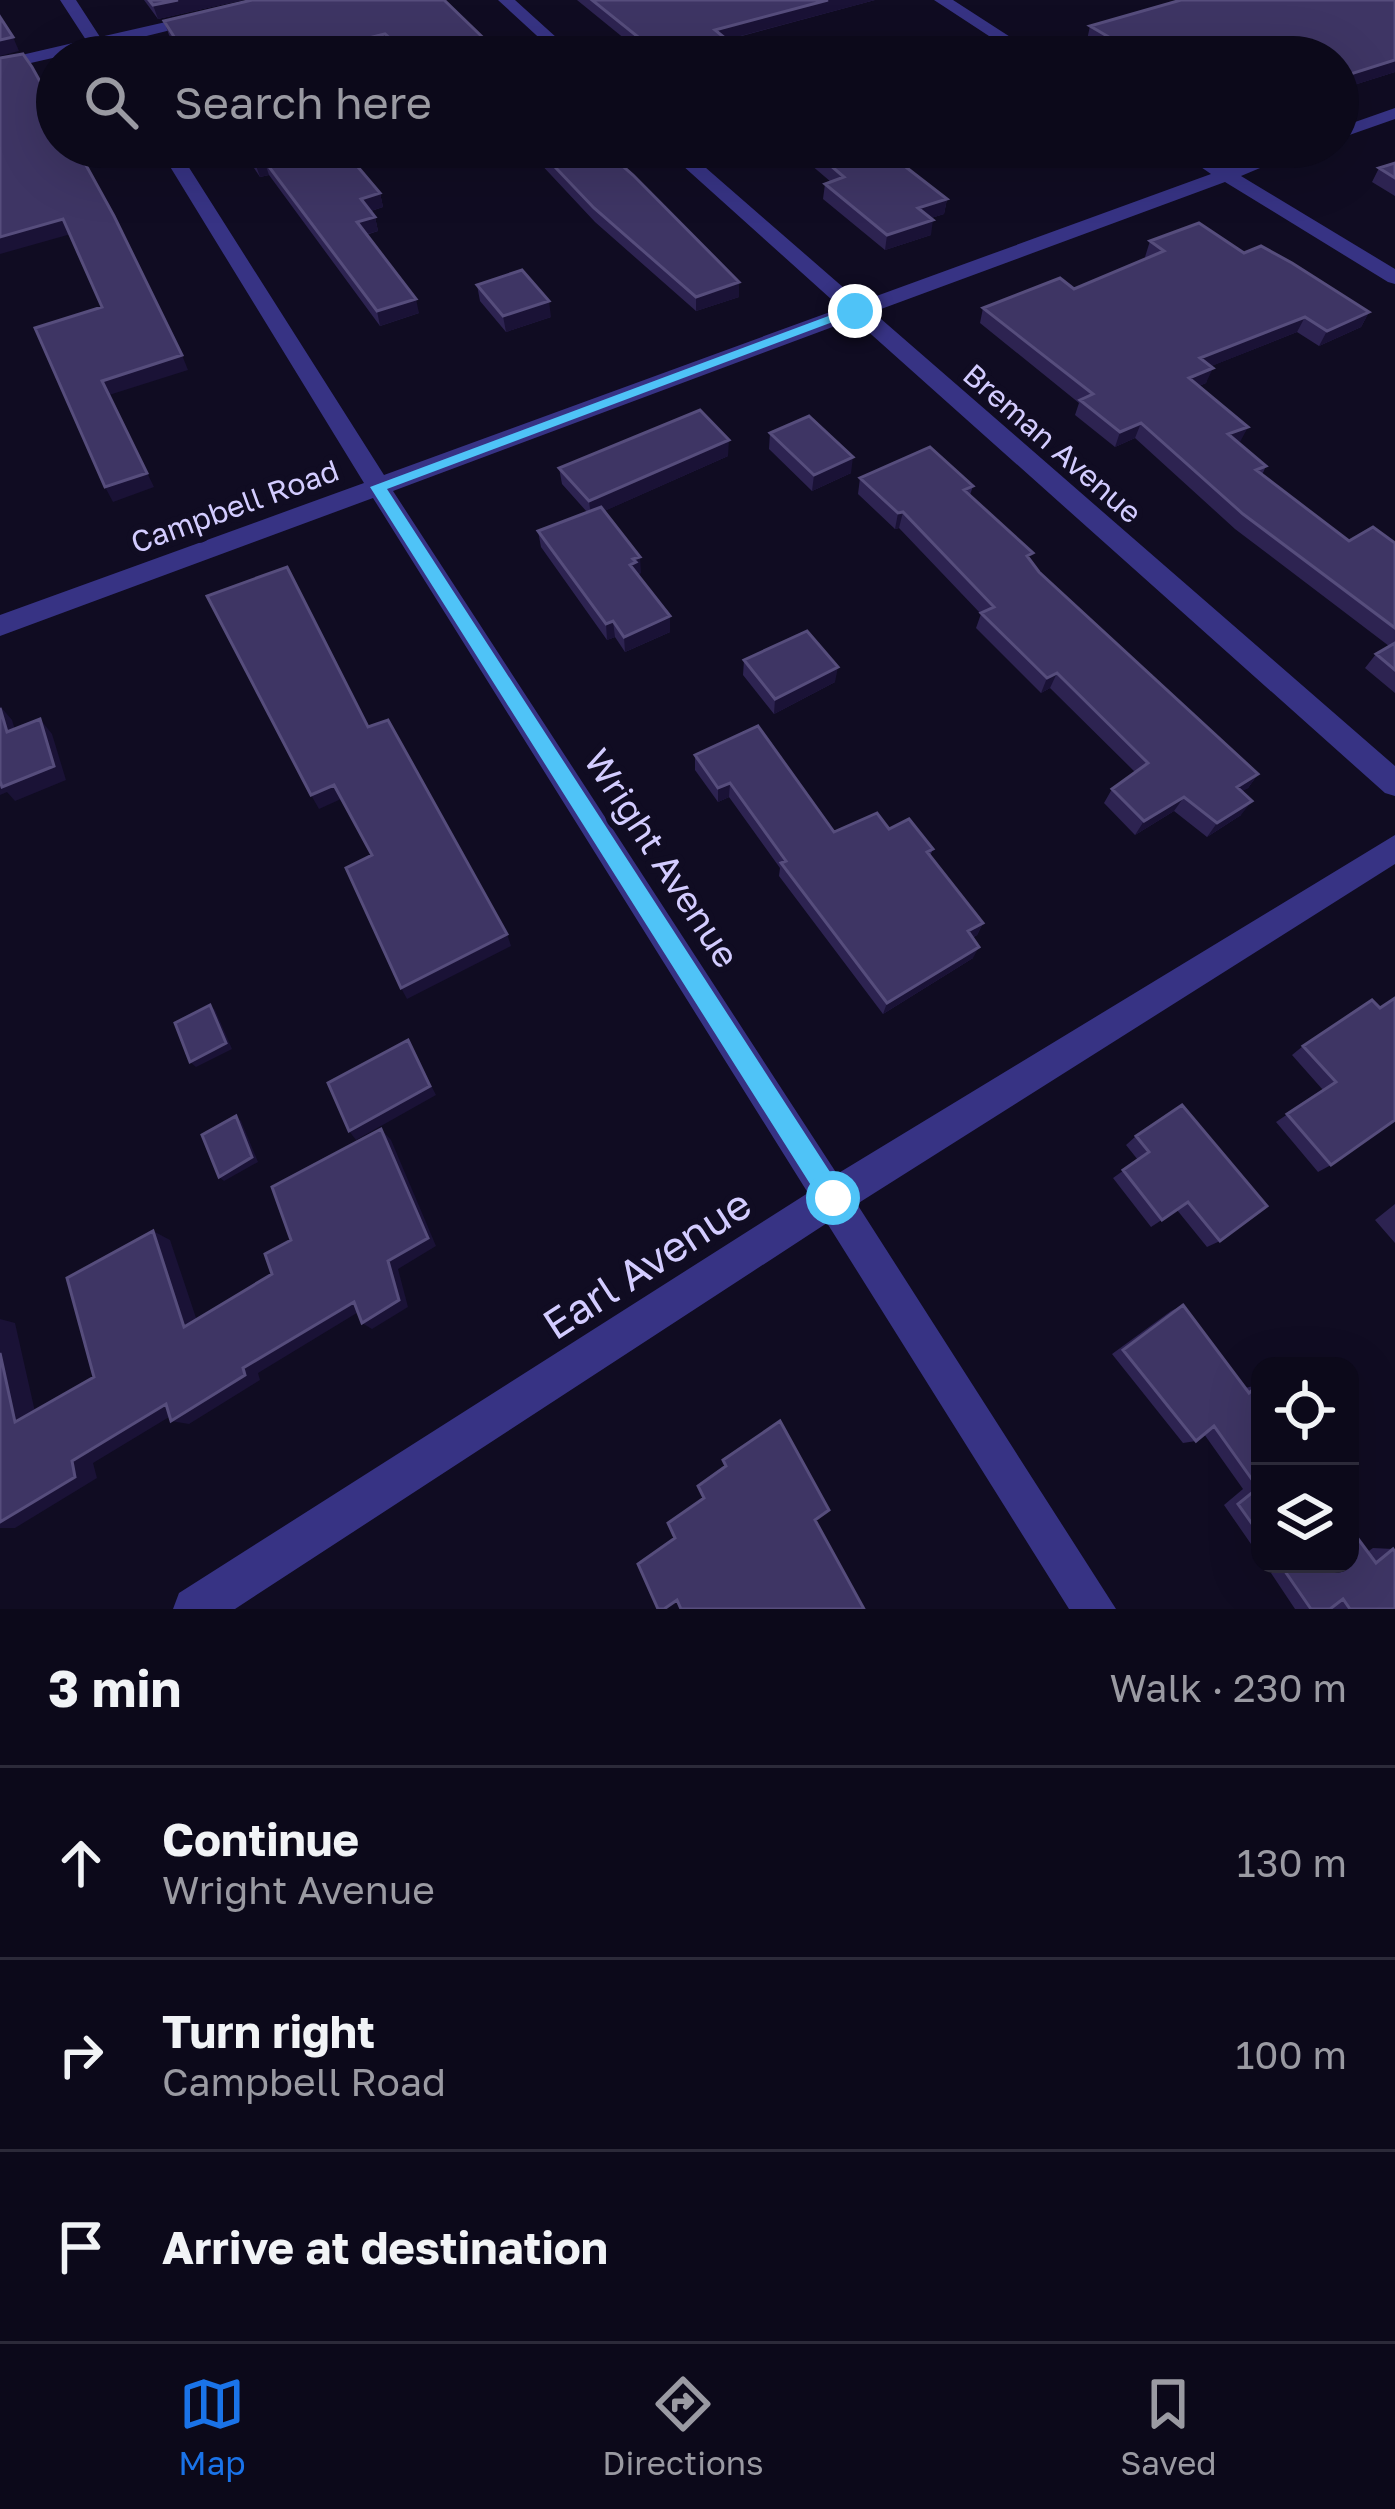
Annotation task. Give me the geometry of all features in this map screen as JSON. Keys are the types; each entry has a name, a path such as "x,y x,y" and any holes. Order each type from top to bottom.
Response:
{"street":[{"path":"68,0 91,36"},
{"path":"152,36 284,0"},
{"path":"506,0 546,36"},
{"path":"942,0 1000,36"},
{"path":"0,65 36,60"},
{"path":"1359,126 1395,113"},
{"name":"Wright Avenue","path":"180,168 378,487 1094,1609"},
{"name":"Breman Avenue","path":"695,168 1395,784"},
{"path":"1216,168 1395,278"},
{"name":"Campbell Road","path":"0,626 1243,168"},
{"name":"Earl Avenue","path":"195,1609 833,1198 1395,848"}],"building":[{"path":"252,0 444,0 481,36 174,36 164,21"},
{"path":"592,0 828,0 715,30 722,36 637,36"},
{"path":"1181,0 1395,0 1395,60 1359,71 1359,36 1107,36 1090,26"},
{"path":"0,17 13,37 0,40"},
{"path":"23,54 36,74 36,168 88,168 182,355 102,381 147,473 105,487 35,328 102,307 63,219 0,237 0,58"},
{"path":"1395,163 1395,178 1379,168"},
{"path":"270,168 359,168 380,193 361,199 375,217 357,222 416,299 377,311"},
{"path":"556,168 625,168 739,282 696,297 594,208"},
{"path":"834,168 907,168 947,199 918,208 933,220 887,235 825,184 844,177"},
{"path":"1199,223 1244,253 1261,246 1369,312 1327,331 1305,317 1200,358 1213,368 1189,378 1248,427 1228,434 1266,466 1256,470 1349,541 1373,527 1395,543 1395,628 1243,514 1141,423 1120,432 1080,400 1093,394 983,308 1060,278 1074,289 1164,251 1150,241"},
{"path":"522,270 549,301 503,316 477,285"},
{"path":"700,410 729,440 589,501 559,468"},
{"path":"809,416 853,457 814,475 770,433"},
{"path":"930,447 973,486 964,490 1033,553 1027,556 1039,572 1258,774 1237,787 1252,801 1217,823 1184,797 1144,821 1112,789 1148,763 1057,673 1047,678 981,613 994,607 903,512 898,513 860,478"},
{"path":"601,507 640,557 630,565 670,616 624,637 613,621 606,624 538,531"},
{"path":"287,567 368,727 388,720 507,934 401,988 346,868 372,855 334,785 311,795 207,596"},
{"path":"807,631 838,667 775,699 744,660"},
{"path":"1395,643 1395,670 1376,654"},
{"path":"0,708 7,732 40,719 54,766 2,787"},
{"path":"758,726 834,832 877,813 889,829 909,819 933,849 927,852 983,923 968,931 979,947 887,1003 781,863 786,861 730,783 718,788 695,755"},
{"path":"1395,998 1395,1120 1331,1165 1287,1114 1336,1082 1303,1046 1372,1000 1380,1008"},
{"path":"210,1005 226,1043 190,1062 175,1023"},
{"path":"408,1040 430,1086 349,1131 328,1083"},
{"path":"1182,1105 1267,1206 1220,1241 1188,1202 1162,1220 1123,1170 1149,1152 1136,1136"},
{"path":"236,1116 252,1157 219,1177 202,1135"},
{"path":"381,1129 428,1238 388,1261 399,1300 362,1323 354,1302 243,1368 245,1375 171,1421 166,1404 72,1461 75,1477 0,1522 0,1353 15,1422 94,1377 67,1278 153,1231 184,1327 272,1274 265,1254 291,1240 272,1187"},
{"path":"1183,1305 1251,1391 1251,1478 1214,1426 1196,1441 1123,1350"},
{"path":"780,1421 829,1510 815,1520 864,1609 681,1609 677,1600 658,1609 638,1564 675,1538 668,1523 704,1498 698,1486 726,1466 723,1460"},
{"path":"1251,1494 1251,1522 1238,1504"},
{"path":"1359,1540 1376,1563 1393,1549 1395,1609 1350,1609 1343,1599 1330,1609 1311,1609 1286,1573 1359,1573"}],"route":[{"path":"833,1198 378,487 855,311"}]}
